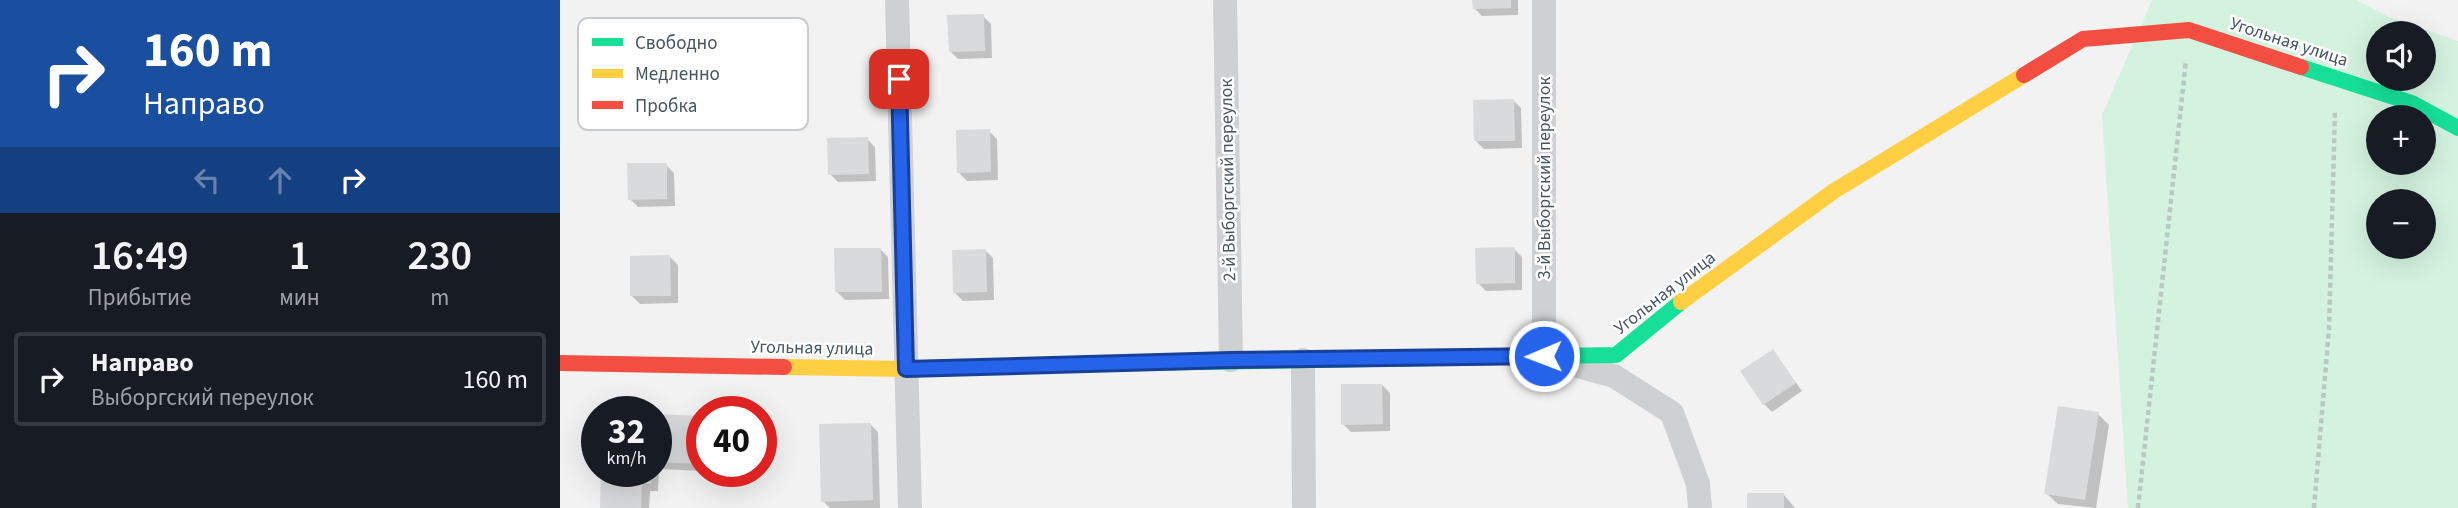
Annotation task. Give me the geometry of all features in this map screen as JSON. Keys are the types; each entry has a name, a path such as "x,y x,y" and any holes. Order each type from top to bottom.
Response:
{"street":[{"path":"897,0 910,508"},
{"name":"2-й Выборгский переулок","path":"1225,0 1231,360"},
{"name":"3-й Выборгский переулок","path":"1544,0 1544,356"},
{"name":"Угольная улица","path":"560,363 906,369 1231,360 1616,355 1680,303 1834,191 2083,39 2189,30 2412,103 2458,128"},
{"path":"1544,356 1614,376 1672,413 1698,484 1700,508"},
{"path":"1303,360 1304,508"}],"path":[{"path":"2138,508 2189,30"},
{"path":"2314,508 2329,329 2335,77"}],"green space":[{"path":"2152,0 2356,0 2401,21 2366,21 2366,91 2436,91 2436,33 2458,41 2458,508 2128,508 2102,115"}],"building":[{"path":"1472,0 1511,0 1511,8 1473,9"},
{"path":"984,14 985,51 949,52 947,15"},
{"path":"1514,99 1515,141 1474,141 1473,100"},
{"path":"990,129 991,172 957,173 956,130"},
{"path":"868,137 869,174 828,175 827,138"},
{"path":"627,163 667,163 667,199 628,200"},
{"path":"1515,247 1515,283 1476,284 1475,248"},
{"path":"834,248 881,248 882,292 835,292"},
{"path":"986,249 987,292 953,293 952,250"},
{"path":"670,255 671,296 630,296 630,256"},
{"path":"1773,349 1796,383 1763,405 1740,371"},
{"path":"1341,384 1382,384 1383,424 1341,425"},
{"path":"2058,406 2099,412 2085,500 2044,494"},
{"path":"672,415 686,415 686,463 672,463"},
{"path":"871,423 873,500 821,502 819,424"},
{"path":"601,487 642,487 641,508 600,508"},
{"path":"1747,493 1784,493 1784,508 1747,508"}],"traffic: fast":[{"path":"2301,67 2412,103 2458,128"},
{"path":"1076,364 1616,355 1681,302"}],"traffic: slow":[{"path":"1681,302 1834,191 2024,75"},
{"path":"784,367 906,369 1076,364"}],"traffic: jam":[{"path":"2024,75 2083,39 2189,30 2301,67"},
{"path":"560,363 784,367"}],"route":[{"path":"899,79 906,369 1231,360 1544,356"}]}
